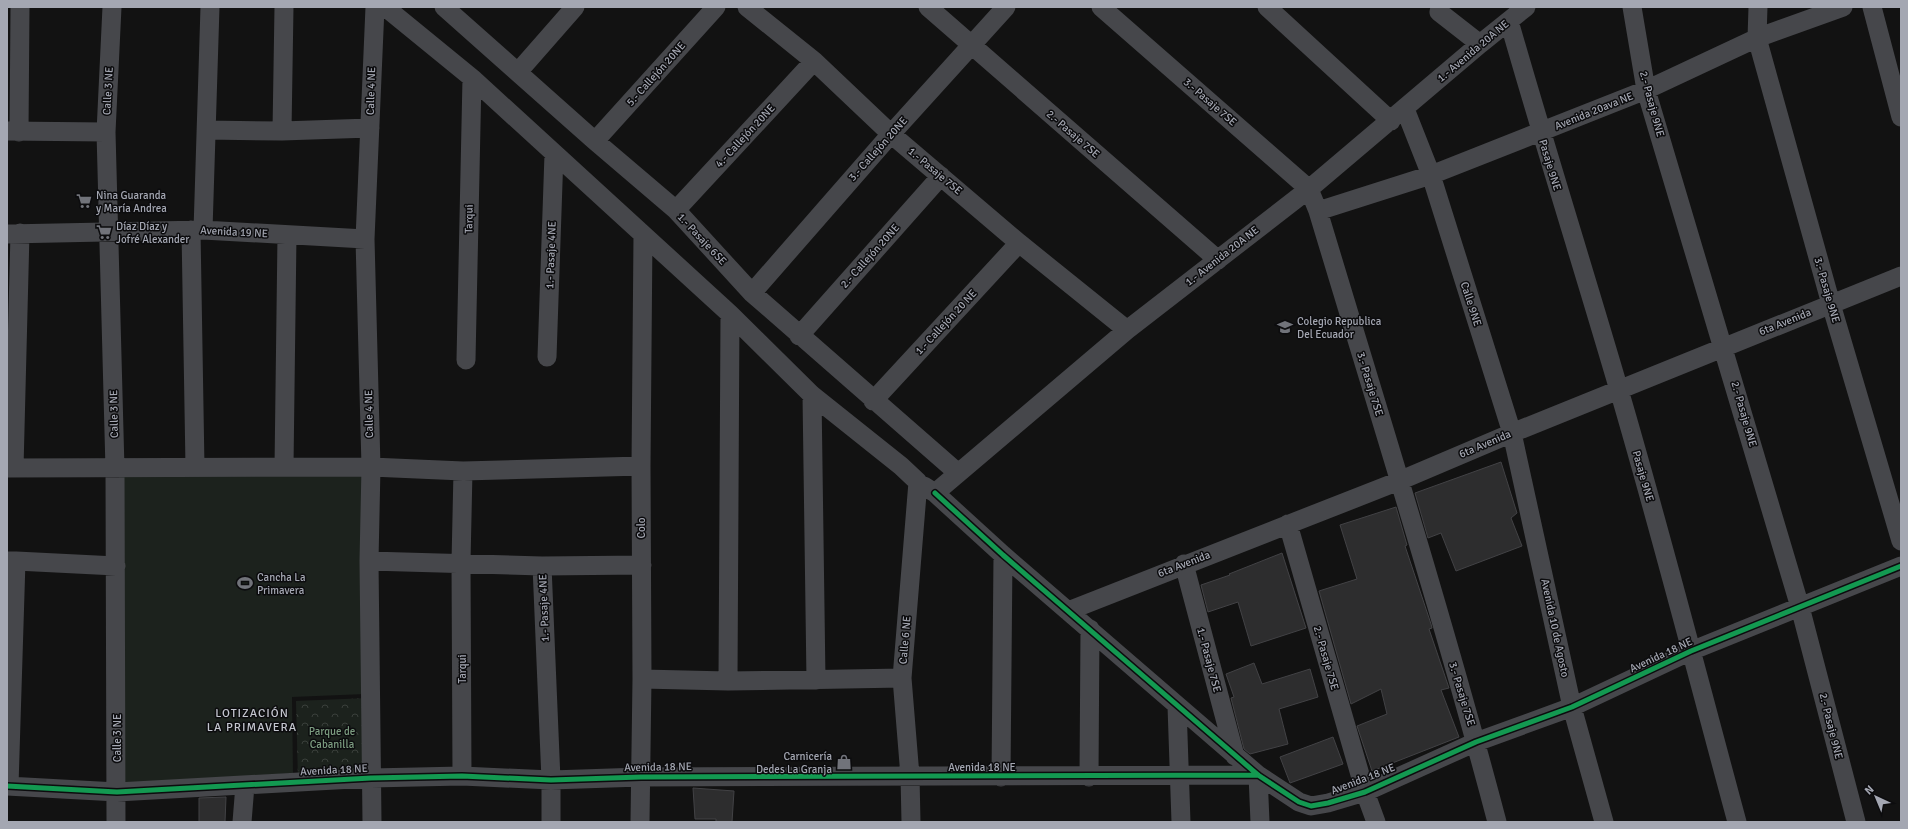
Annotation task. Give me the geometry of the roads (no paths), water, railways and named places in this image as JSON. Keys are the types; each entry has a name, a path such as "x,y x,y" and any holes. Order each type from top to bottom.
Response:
{"street":[{"path":"20,7 13,131 106,132"},
{"name":"Calle 3 NE","path":"112,7 106,132 116,469 116,822"},
{"path":"195,467 197,230 206,130 210,7"},
{"path":"282,131 284,7"},
{"name":"Calle 4 NE","path":"372,822 369,561 370,468 365,239 375,7"},
{"path":"385,7 472,78 730,314 812,395 901,466 918,482 935,493 1003,555 1258,775 1260,822"},
{"name":"1.- Pasaje 6SE","path":"444,7 595,141 676,210 752,293 799,336 958,473"},
{"path":"518,72 575,7"},
{"name":"5.- Callejón 20NE","path":"595,141 716,7"},
{"name":"1.- Pasaje 7SE","path":"747,7 814,61 891,134 1018,243 1127,330"},
{"name":"2.- Pasaje 7SE","path":"928,7 1218,260"},
{"name":"3.- Callejón 20NE","path":"752,293 891,134 1006,7"},
{"name":"3.- Pasaje 7SE","path":"1101,7 1309,189 1318,211 1476,742 1498,822"},
{"path":"1267,7 1391,120"},
{"name":"1.- Avenida 20A NE","path":"935,493 1127,330 1309,189 1480,44 1526,7"},
{"name":"2.- Pasaje 9NE","path":"1632,7 1646,90 1724,347 1800,607 1856,822"},
{"name":"3.- Pasaje 9NE","path":"1758,7 1757,38 1831,304 1901,541"},
{"name":"Avenida 20ava NE","path":"1318,211 1431,175 1646,90 1757,38 1843,7"},
{"path":"1872,7 1901,117"},
{"path":"1437,9 1480,44"},
{"name":"Pasaje 9NE","path":"1509,21 1540,132 1619,390 1737,822"},
{"name":"4.- Callejón 20NE","path":"676,210 814,61"},
{"name":"Tarqui","path":"466,360 472,78"},
{"name":"Calle 9NE","path":"1405,109 1431,175 1512,433"},
{"path":"206,130 282,131 370,128"},
{"name":"1.- Pasaje 4NE","path":"547,357 554,154"},
{"name":"2.- Callejón 20NE","path":"799,336 941,176"},
{"name":"Avenida 19 NE","path":"14,234 197,230 365,239"},
{"path":"14,234 11,468 116,469 284,467 463,471 641,466"},
{"path":"284,467 287,235"},
{"name":"Colo","path":"640,822 642,777 641,466 643,235"},
{"name":"1.- Callejón 20 NE","path":"874,401 1018,243"},
{"name":"6ta Avenida","path":"1068,611 1398,480 1901,276"},
{"path":"728,681 730,314"},
{"path":"812,395 816,680"},
{"name":"Avenida 10 de Agosto","path":"1512,433 1572,707 1604,822"},
{"name":"Tarqui","path":"462,776 461,562 463,471"},
{"name":"Calle 6 NE","path":"911,822 910,776 902,678 918,482"},
{"name":"2.- Pasaje 7SE","path":"1288,524 1365,792 1376,822"},
{"path":"1001,777 1003,555"},
{"path":"8,786 12,561 116,566"},
{"name":"1.- Pasaje 4NE","path":"369,561 461,562 542,566 551,780 551,822"},
{"name":"1.- Pasaje 7SE","path":"1184,564 1235,756"},
{"path":"542,566 642,566"},
{"name":"Avenida 18 NE","path":"8,786 117,792 371,778 462,776 551,780 642,777 1258,775 1300,802 1311,806 1328,803 1365,792 1476,742 1572,707 1691,651 1901,566"},
{"path":"1089,776 1090,629"},
{"path":"642,679 728,681 902,678"},
{"path":"1177,706 1180,775 1180,822"},
{"path":"242,822 245,785"}],"place":[{"name":"Nina Guaranda y María Andrea","path":"84,201"},
{"name":"Díaz Díaz y Jofré Alexander","path":"104,232"},
{"name":"Colegio Republica Del Ecuador","path":"1285,327"},
{"name":"Cancha La Primavera","path":"245,583"},
{"name":"Carnicería Dedes La Granja","path":"844,762"}],"district":[{"name":"LOTIZACIÓN LA PRIMAVERA","path":"252,720"}],"park label":[{"name":"Parque de Cabanilla","path":"332,737"}]}
